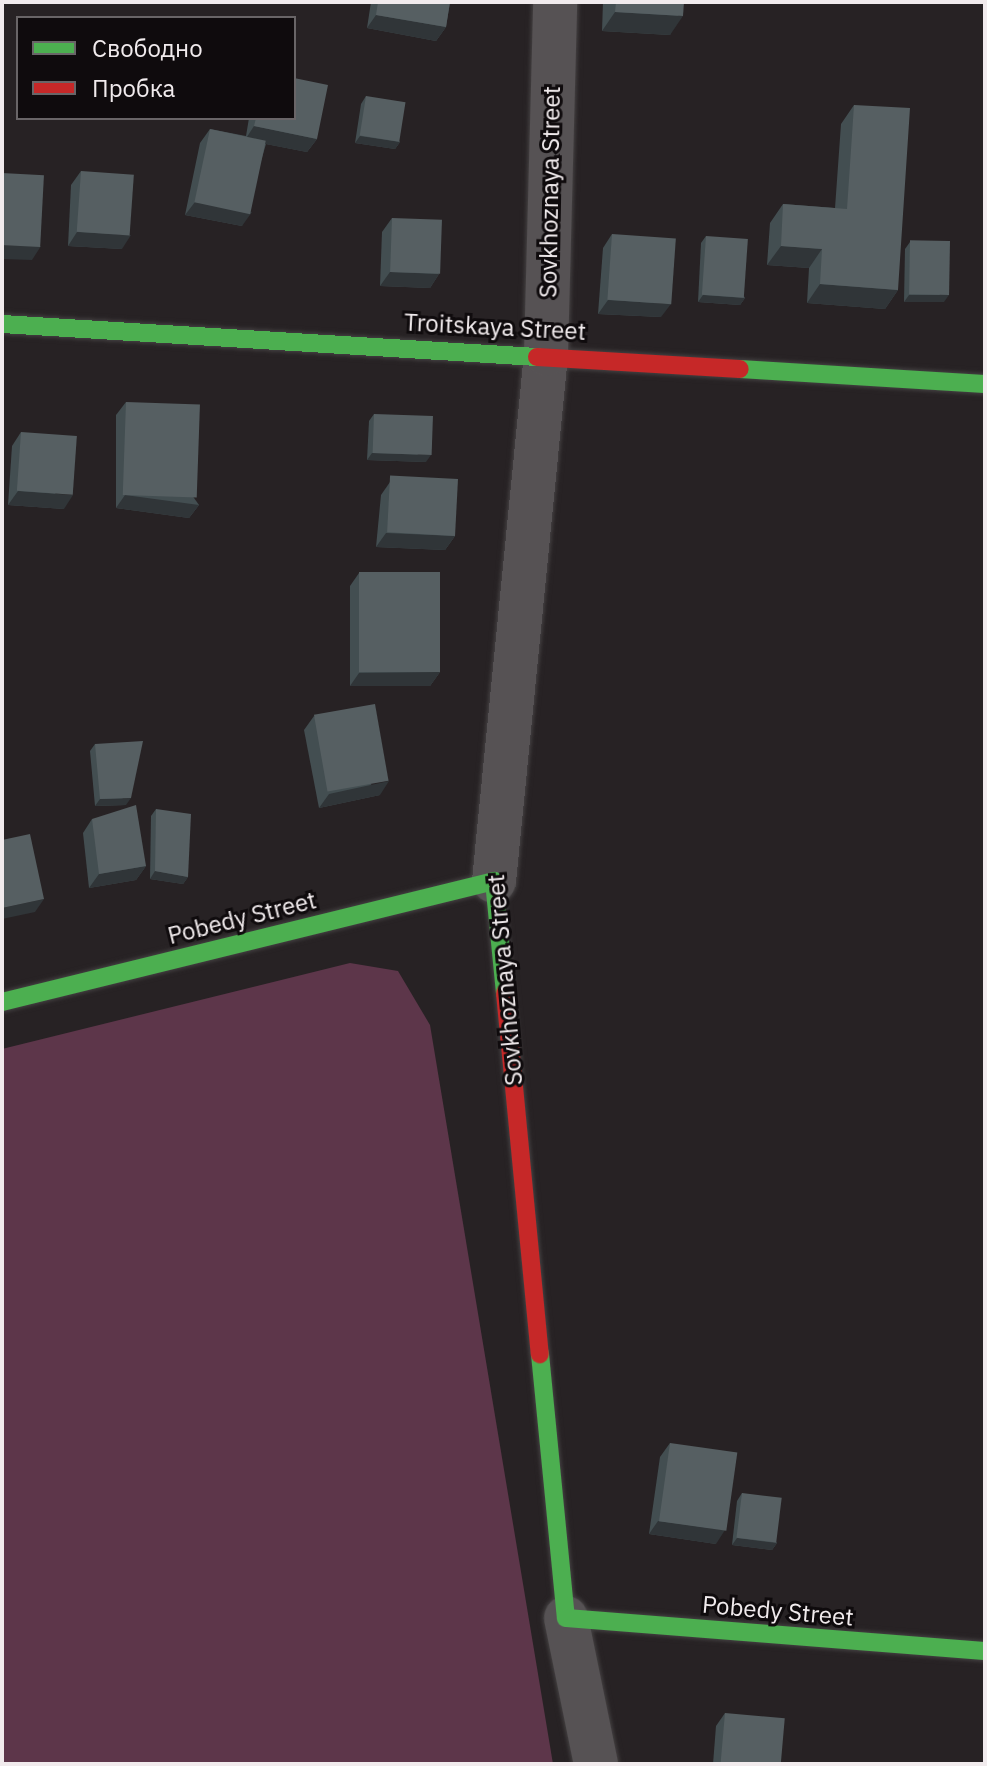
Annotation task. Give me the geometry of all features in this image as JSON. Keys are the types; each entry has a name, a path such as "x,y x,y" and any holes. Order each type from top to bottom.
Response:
{"street":[{"name":"Sovkhoznaya Street","path":"555,2 546,354 494,881 566,1618 596,1764"},
{"name":"Troitskaya Street","path":"2,324 546,354 985,384"},
{"name":"Pobedy Street","path":"2,1002 494,881"},
{"name":"Pobedy Street","path":"566,1618 985,1651"}],"shaded area":[{"path":"350,963 398,971 430,1025 553,1764 2,1764 2,1049"}],"building":[{"path":"378,2 450,2 446,27 376,15"},
{"path":"616,2 684,2 683,16 615,12"},
{"path":"296,78 328,85 317,139 254,126 256,120 296,120"},
{"path":"366,96 406,102 399,142 360,136"},
{"path":"854,105 910,108 898,290 820,284 822,249 781,246 783,204 847,209"},
{"path":"210,129 266,141 250,214 194,202"},
{"path":"81,171 134,175 130,236 77,232"},
{"path":"2,173 44,175 40,247 2,245"},
{"path":"392,218 442,220 440,274 390,272"},
{"path":"612,234 676,238 671,304 607,300"},
{"path":"706,236 748,239 744,298 702,295"},
{"path":"910,240 950,241 949,295 909,294"},
{"path":"126,402 200,405 197,498 123,495"},
{"path":"374,414 433,416 432,455 373,453"},
{"path":"21,432 77,436 73,495 17,491"},
{"path":"390,475 458,479 455,536 387,532"},
{"path":"359,572 440,572 440,672 359,672"},
{"path":"375,704 389,781 327,792 314,715"},
{"path":"143,741 131,798 100,799 95,744"},
{"path":"136,805 146,866 99,874 92,819"},
{"path":"156,809 191,814 188,877 155,871"},
{"path":"30,834 44,899 2,908 2,840"},
{"path":"670,1443 737,1452 726,1531 659,1521"},
{"path":"742,1493 782,1498 776,1543 737,1538"},
{"path":"725,1713 785,1718 781,1764 721,1764"}],"traffic: fast":[{"path":"2,324 537,357"},
{"path":"740,369 985,384"},
{"path":"2,1002 494,881 505,993"},
{"path":"540,1354 566,1618 985,1651"}],"traffic: jam":[{"path":"537,357 740,369"},
{"path":"505,993 540,1354"}]}
